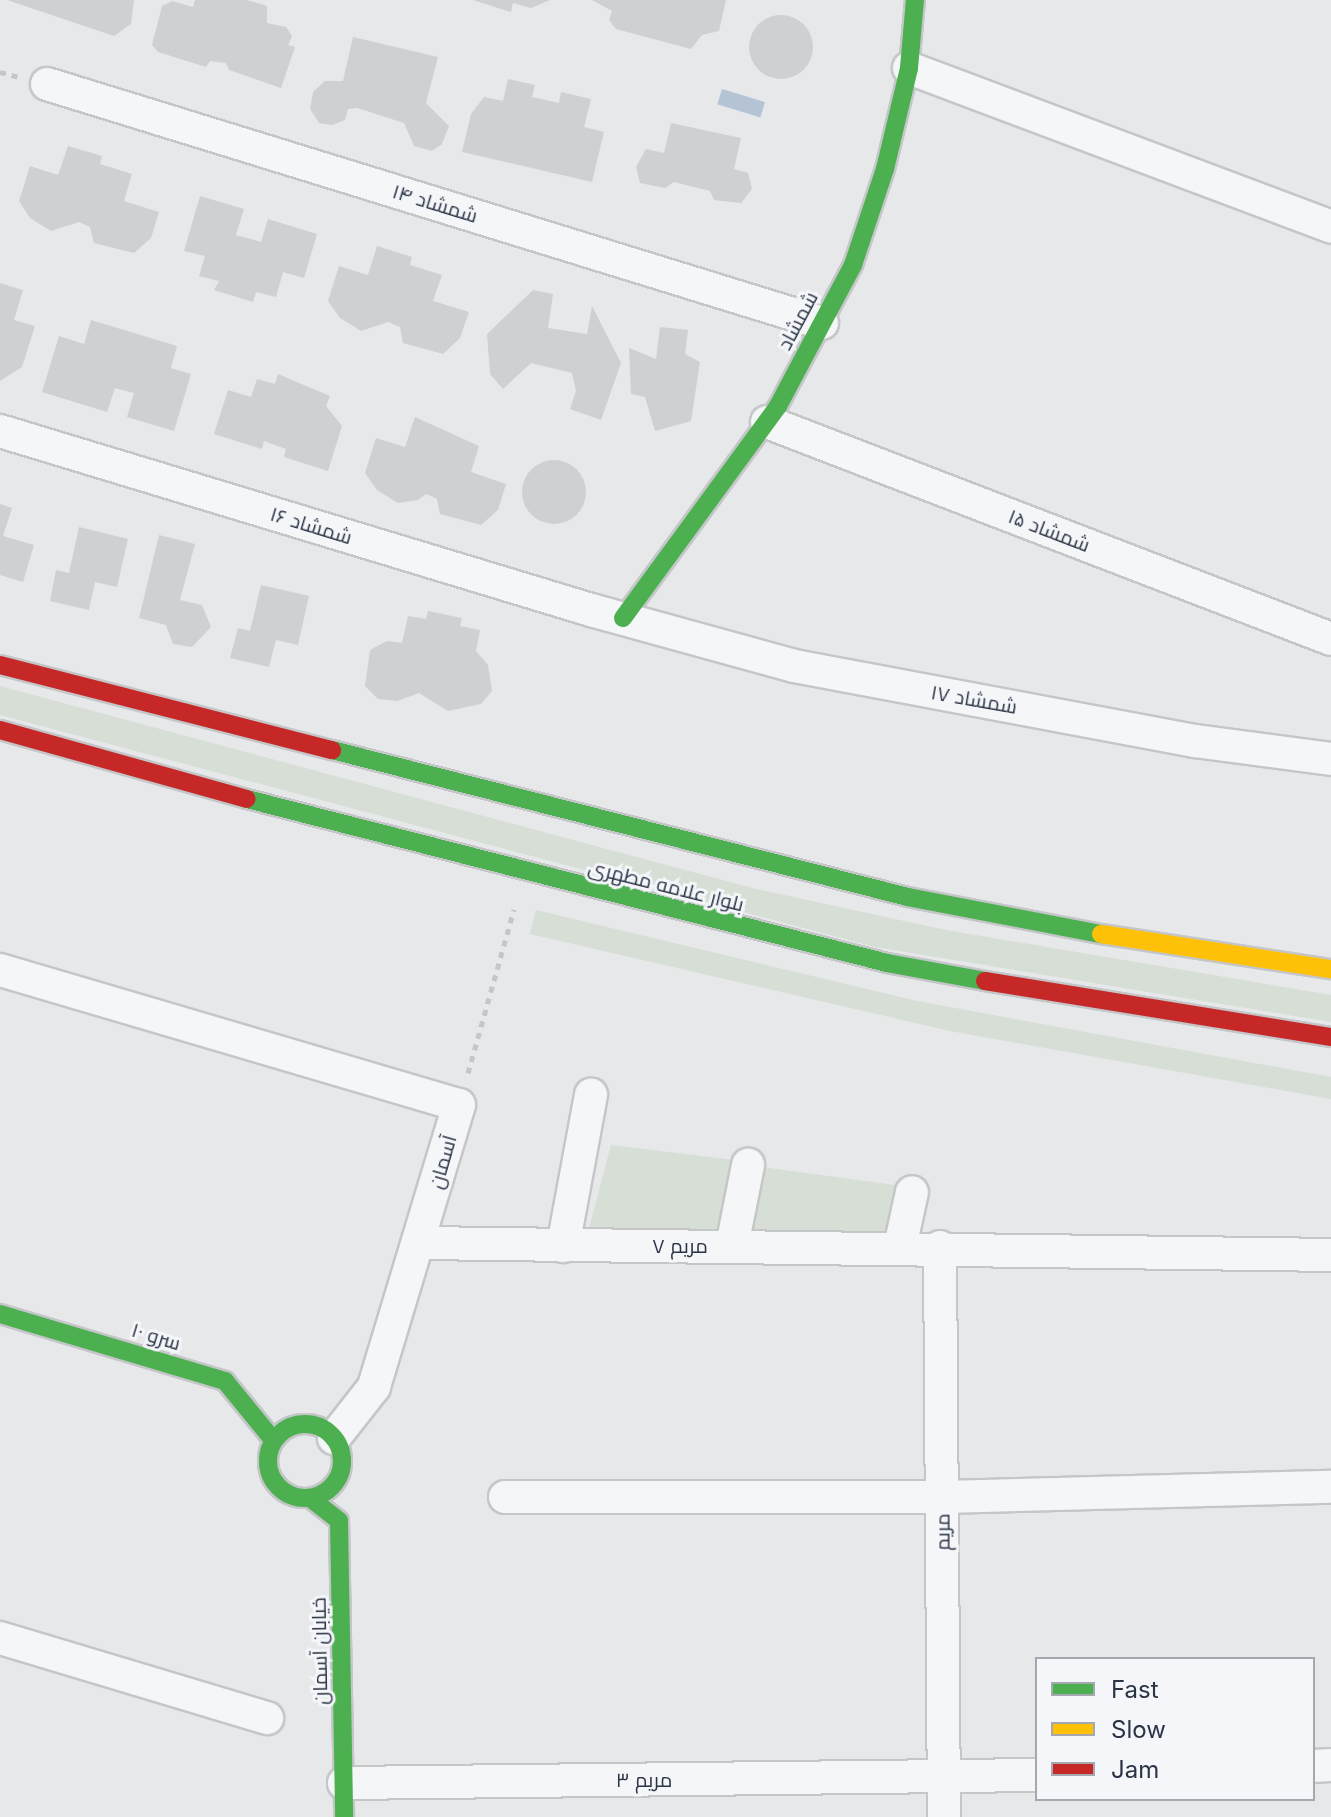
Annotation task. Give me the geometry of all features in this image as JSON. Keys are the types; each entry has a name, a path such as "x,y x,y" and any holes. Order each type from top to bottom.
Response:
{"main road":[{"name":"شمشاد","path":"623,618 767,422 853,265 885,169 909,68 915,0"},
{"path":"0,665 908,897 1150,943 1331,969"},
{"name":"بلوار علامه مطهری","path":"0,730 524,873 887,963 1136,1009 1331,1037"},
{"name":"سرو ۱۰","path":"0,1314 225,1381 274,1441"},
{"path":"303,1424 334,1438 341,1450 340,1475 323,1494 310,1498 277,1486 268,1464 274,1441 303,1424"},
{"name":"خیابان آسمان","path":"310,1498 339,1521 344,1817"}],"street":[{"path":"909,68 1331,227"},
{"name":"شمشاد ۱۴","path":"47,84 822,323"},
{"name":"شمشاد ۱۵","path":"767,422 1331,639"},
{"name":"شمشاد ۱۶","path":"0,431 623,618"},
{"name":"شمشاد ۱۷","path":"623,618 794,666 1195,741 1331,759"},
{"path":"0,970 459,1105"},
{"path":"563,1246 591,1095"},
{"name":"آسمان","path":"334,1438 374,1387 420,1243 459,1105"},
{"path":"732,1246 748,1165"},
{"path":"900,1247 912,1192"},
{"name":"مریم ۷","path":"420,1243 940,1247 1331,1255"},
{"name":"مریم","path":"940,1247 944,1817"},
{"path":"505,1497 943,1497 1331,1487"},
{"path":"0,1638 267,1718"},
{"name":"مریم ۳","path":"344,1783 1035,1775"}],"path":[{"path":"459,1105 524,873"}],"shaded area":[{"path":"0,686 756,889 946,930 1331,995 1331,1022 875,947 0,715"},
{"path":"536,910 917,1001 1331,1077 1331,1099 950,1031 530,934"},
{"path":"611,1145 734,1160 715,1236 588,1232"},
{"path":"762,1167 902,1186 887,1238 747,1236"}],"water":[{"path":"722,89 765,102 760,117 717,104"}],"building":[{"path":"7,0 134,0 131,24 114,36"},
{"path":"195,0 247,0 267,6 267,23 286,27 292,36 288,45 295,47 281,88 229,70 226,63 210,61 206,67 158,52 152,45 162,6 172,1 193,7"},
{"path":"473,0 550,0 531,8 513,3 511,12"},
{"path":"592,0 726,0 719,31 702,35 691,49 616,29 609,20 612,11"},
{"path":"775,15 787,15 804,24 811,35 811,59 804,70 787,79 775,79 763,74 754,65 749,53 749,41 754,29 763,20"},
{"path":"353,37 438,57 426,103 449,126 442,144 432,151 414,146 404,123 357,108 348,109 345,120 332,125 319,123 310,109 313,92 325,81 343,81"},
{"path":"508,79 535,85 532,97 559,103 561,92 591,99 584,127 604,132 592,182 462,152 471,114 484,97 503,101"},
{"path":"671,123 741,138 734,169 748,173 752,189 741,203 714,200 710,191 674,182 665,188 640,183 636,167 646,149 664,153"},
{"path":"68,146 102,156 100,164 132,174 124,201 159,212 151,238 134,253 94,243 90,227 79,222 51,231 30,218 19,201 30,166 58,175"},
{"path":"200,196 244,209 236,235 261,242 268,219 317,234 304,278 283,272 276,297 256,292 253,302 214,290 219,281 199,276 205,256 184,251"},
{"path":"377,246 412,257 410,265 442,275 433,301 469,312 460,338 443,354 403,343 400,327 388,322 361,331 340,318 328,301 339,266 368,275"},
{"path":"0,283 23,290 14,320 35,326 22,367 0,381"},
{"path":"533,290 553,294 548,328 587,334 592,306 621,363 601,420 570,409 576,391 572,373 531,363 503,389 490,374 487,334"},
{"path":"91,320 177,346 171,368 191,374 174,431 127,417 134,393 115,388 107,412 42,392 59,336 84,344"},
{"path":"660,327 688,330 685,354 700,362 691,421 655,431 645,397 631,394 629,348 656,359"},
{"path":"278,374 330,396 326,406 342,426 328,471 284,457 286,449 264,441 262,449 214,434 228,390 251,397 257,379 275,384"},
{"path":"415,417 479,446 471,472 506,484 498,510 481,525 440,514 437,499 426,494 418,500 398,503 377,490 365,473 376,438 405,447"},
{"path":"548,460 560,460 577,469 584,480 584,504 577,515 560,524 548,524 536,519 527,510 522,498 522,486 527,474 536,465"},
{"path":"0,504 12,508 3,536 34,545 23,582 0,575"},
{"path":"79,527 128,539 117,587 95,582 89,610 50,601 56,570 69,573"},
{"path":"159,535 195,544 180,600 202,605 211,627 192,647 173,644 166,625 139,618"},
{"path":"261,585 309,596 298,645 276,640 269,667 230,658 238,628 250,631"},
{"path":"428,611 462,618 460,626 480,630 476,651 488,665 492,691 481,704 448,711 419,693 397,701 378,699 365,686 370,650 387,641 402,643 408,616 426,619"}],"traffic: fast":[{"path":"623,618 778,406 853,265 885,169 909,68 915,0"},
{"path":"332,750 908,897 1101,934"},
{"path":"247,799 887,963 985,981"},
{"path":"0,1314 225,1381 274,1441"},
{"path":"305,1424 326,1430 336,1440 342,1461 336,1482 326,1492 305,1498 284,1492 274,1482 268,1461 274,1440 284,1430 305,1424"},
{"path":"310,1498 339,1521 344,1817"}],"traffic: slow":[{"path":"1101,934 1331,969"}],"traffic: jam":[{"path":"0,665 332,750"},
{"path":"0,730 247,799"},
{"path":"985,981 1331,1037"}]}
